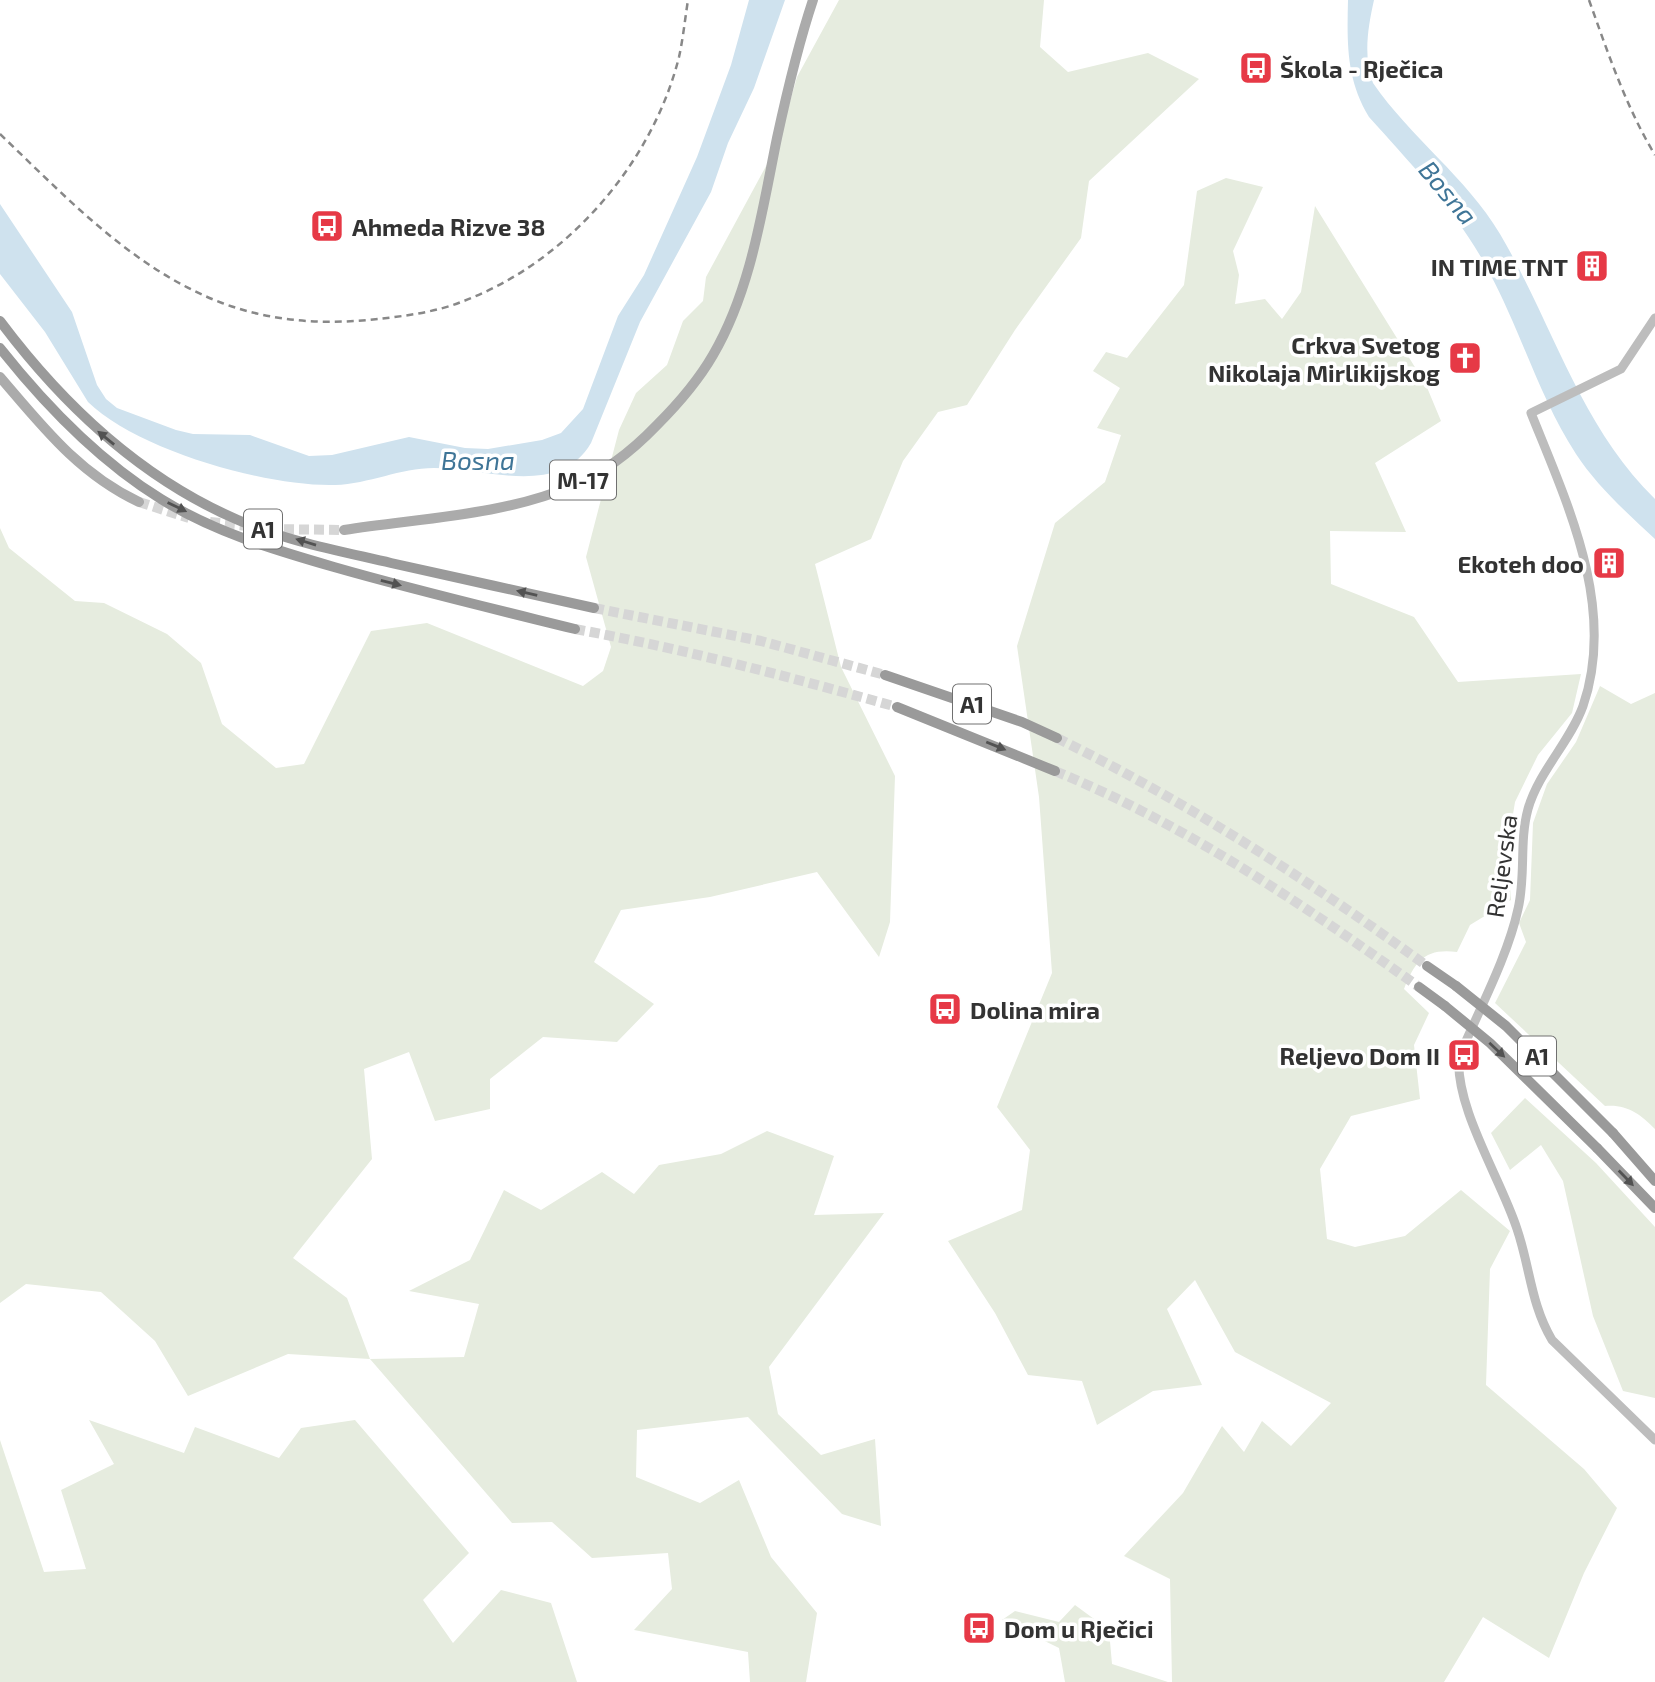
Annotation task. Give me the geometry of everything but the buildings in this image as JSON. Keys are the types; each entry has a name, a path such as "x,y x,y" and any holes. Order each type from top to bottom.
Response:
{"highway":[{"name":"A1","path":"0,321 64,399 99,432 184,493 238,521 315,546 594,608"},
{"name":"A1","path":"0,348 28,383 89,446 163,500 226,532 381,580 575,629"},
{"name":"A1","path":"885,675 1022,722 1057,738"},
{"name":"A1","path":"897,707 1055,771"},
{"name":"A1","path":"1427,965 1506,1026 1613,1133 1655,1181"},
{"name":"A1","path":"1419,988 1490,1043 1655,1208"}],"main road":[{"name":"M-17","path":"344,530 497,508 573,486 606,468 641,442 682,400 713,354 738,299 756,241 788,93 813,0"},
{"name":"Reljevska","path":"1655,318 1621,369 1531,413 1565,497 1586,565 1591,600 1591,665 1579,714 1532,797 1523,833 1518,910 1459,1057 1458,1068 1464,1097 1517,1229 1541,1322 1552,1340 1655,1440"},
{"path":"0,377 75,462 122,494 139,502"}],"shaded area":[{"path":"839,0 1044,0 1040,47 1068,72 1148,53 1199,79 1089,181 1081,238 1015,330 967,405 938,412 903,461 871,539 815,564 841,667 895,776 890,922 879,957 817,872 710,897 621,910 594,962 654,1004 617,1042 543,1037 490,1079 490,1109 435,1121 409,1052 364,1069 372,1159 293,1258 347,1298 370,1359 288,1354 188,1396 155,1341 101,1292 26,1284 0,1303 0,528 9,548 75,601 104,603 167,634 201,663 222,724 276,768 304,764 371,631 427,623 583,686 603,671 611,647 586,557 619,430 636,393 667,365 683,321 703,301 706,277 778,144 797,77"},
{"path":"1226,178 1263,187 1233,251 1239,275 1235,304 1265,299 1282,319 1301,292 1315,206 1426,385 1441,421 1375,463 1406,532 1330,531 1331,584 1414,617 1458,682 1581,674 1572,713 1538,755 1515,802 1507,851 1511,900 1470,925 1457,952 1437,952 1423,958 1412,971 1404,989 1429,1013 1414,1045 1420,1099 1351,1116 1320,1169 1327,1239 1355,1247 1405,1236 1461,1190 1510,1231 1490,1269 1486,1385 1584,1469 1617,1508 1584,1573 1549,1658 1483,1617 1444,1682 1172,1682 1170,1579 1124,1556 1183,1493 1222,1426 1244,1452 1262,1421 1291,1446 1331,1403 1235,1352 1195,1280 1167,1309 1202,1385 1153,1391 1097,1425 1082,1381 1028,1375 995,1313 948,1241 1022,1210 1030,1150 997,1107 1052,973 1039,797 1017,646 1055,523 1105,482 1121,435 1097,428 1120,388 1093,371 1106,352 1127,358 1184,285 1197,191"},
{"path":"1600,686 1631,704 1655,693 1655,1129 1633,1111 1605,1106 1495,1003 1526,942 1519,923 1530,900 1533,823 1547,784 1576,742"},
{"path":"1525,1098 1596,1163 1655,1227 1655,1398 1623,1391 1593,1316 1563,1181 1541,1145 1510,1170 1491,1133"},
{"path":"767,1131 834,1156 814,1215 884,1213 769,1367 778,1414 821,1455 875,1439 881,1526 842,1514 748,1417 637,1430 636,1477 700,1503 739,1480 771,1557 817,1613 806,1682 750,1682 748,1652 634,1630 672,1589 668,1553 592,1558 552,1522 512,1523 370,1359 464,1357 479,1304 409,1291 470,1260 504,1190 541,1210 602,1172 634,1194 659,1165 721,1154"},
{"path":"89,1420 184,1453 195,1427 279,1458 301,1428 355,1420 469,1553 423,1600 453,1643 501,1590 551,1603 577,1682 0,1682 0,1440 44,1572 86,1569 61,1490 114,1464"},
{"path":"1075,1605 1109,1630 1112,1664 1168,1682 1065,1682 1059,1648 1002,1620 1015,1611 1059,1622"}],"water":[{"name":"Bosna","path":"749,0 785,0 754,88 728,143 711,192 640,322 591,443 577,460 560,470 541,475 520,476 434,468 335,485 275,480 204,462 138,436 88,402 45,332 0,274 0,204 72,312 97,385 106,399 117,408 176,430 193,434 250,435 309,456 332,455 409,437 465,448 488,449 542,440 561,433 583,409 618,316 644,275 697,157 731,65"},
{"name":"Bosna","path":"1348,0 1374,0 1367,52 1373,83 1471,194 1500,234 1606,439 1655,499 1655,539 1584,466 1551,410 1500,294 1477,251 1434,191 1369,117 1361,103 1352,75 1348,46"}],"tunnel":[{"path":"139,502 189,518"},
{"path":"210,522 247,526"},
{"path":"269,529 344,530"},
{"path":"594,608 761,641 885,675"},
{"path":"575,629 737,664 897,707"},
{"path":"1057,738 1153,789 1247,844 1427,966"},
{"path":"1055,771 1151,816 1243,868 1419,987"}],"railway":[{"path":"0,134 76,207 130,251 190,289 222,303 280,318 319,322 358,321 420,313 461,302 499,285 535,263 569,236 599,206 626,172 648,136 666,97 679,57 688,0"},
{"path":"1589,0 1626,99 1655,155"}],"place":[{"name":"Škola - Rječica","path":"1256,68"},
{"name":"Ahmeda Rizve 38","path":"327,226"},
{"name":"IN TIME TNT","path":"1592,266"},
{"name":"Crkva Svetog Nikolaja Mirlikijskog","path":"1465,358"},
{"name":"Ekoteh doo","path":"1609,563"},
{"name":"Dolina mira","path":"945,1009"},
{"name":"Reljevo Dom II","path":"1464,1055"},
{"name":"Dom u Rječici","path":"979,1628"}]}
